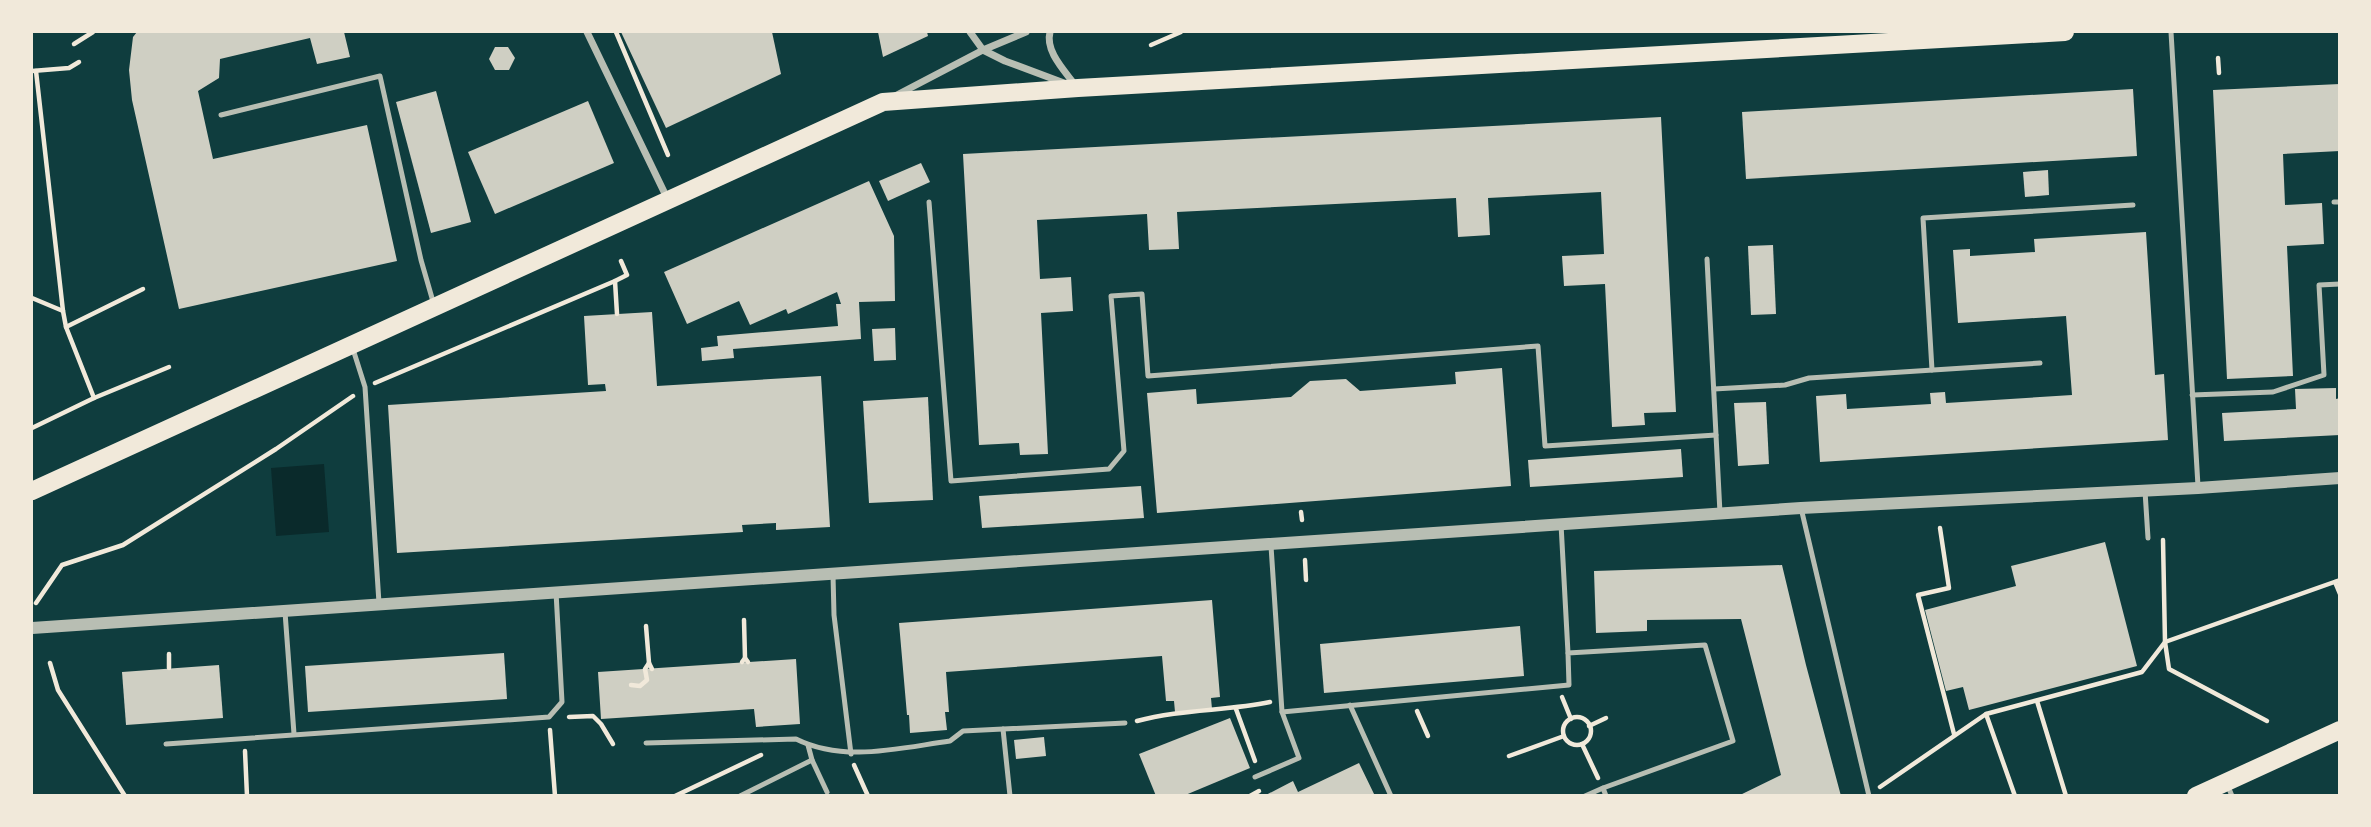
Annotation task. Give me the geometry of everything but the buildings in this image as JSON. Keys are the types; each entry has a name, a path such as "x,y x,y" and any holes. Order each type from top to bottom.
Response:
{"main road":[{"path":"32,491 883,102 1078,88 2064,32"},
{"path":"2196,796 2229,789 2340,730"}],"street":[{"path":"587,32 668,201"},
{"path":"970,32 983,50 1078,88"},
{"path":"883,102 983,50 1026,32"},
{"path":"1050,32 1050,47 1078,88"},
{"path":"32,628 1720,513 2340,478"}],"lane":[{"path":"2171,32 2198,488"},
{"path":"221,115 380,76 421,260 435,308"},
{"path":"929,202 951,481 1109,469 1124,451 1111,296 1142,294 1148,376 1538,346 1545,446 1716,435"},
{"path":"1932,370 1923,218 2133,205"},
{"path":"1707,259 1720,513"},
{"path":"2192,395 2273,391 2324,375 2319,285 2340,284"},
{"path":"352,346 365,387 379,603"},
{"path":"1714,390 1785,385 1810,378 2040,363"},
{"path":"2145,491 2148,538"},
{"path":"1801,508 1869,795"},
{"path":"1282,712 1569,685 1561,524"},
{"path":"1255,778 1299,758 1282,712 1271,543"},
{"path":"832,572 834,615 851,754"},
{"path":"166,744 549,717 562,702 556,592"},
{"path":"285,610 294,734"},
{"path":"1567,653 1705,645 1733,741 1585,796"},
{"path":"1350,705 1391,796"},
{"path":"646,743 796,739 851,754 950,741 962,732 1125,723"},
{"path":"1003,729 1010,796"},
{"path":"808,744 812,760 827,792"},
{"path":"740,796 812,760"},
{"path":"1603,788 1606,796"}],"path":[{"path":"74,44 93,32"},
{"path":"616,32 668,155"},
{"path":"1150,45 1181,32"},
{"path":"2218,58 2218,73"},
{"path":"79,62 69,68 34,71 63,311 66,327 94,398"},
{"path":"36,603 62,565 123,545 276,449 365,387 615,281 627,275 621,261"},
{"path":"615,281 617,314"},
{"path":"66,327 143,289"},
{"path":"32,298 63,311"},
{"path":"32,429 94,398 169,367"},
{"path":"1301,512 1302,520"},
{"path":"1940,528 1949,588 1918,595 1954,734"},
{"path":"2163,534 2165,642 2171,671 2267,721"},
{"path":"1305,561 1306,580"},
{"path":"1869,795 1986,714 2142,673 2165,642 2337,581 2340,594"},
{"path":"744,620 745,661"},
{"path":"631,685 640,685 646,680 645,669 650,666 646,626"},
{"path":"169,654 169,668"},
{"path":"50,663 58,690 125,796"},
{"path":"1560,693 1571,719"},
{"path":"1125,723 1153,717 1236,709 1282,700"},
{"path":"1411,700 1428,736"},
{"path":"2037,701 2066,796"},
{"path":"1236,709 1256,765"},
{"path":"1986,714 2015,796"},
{"path":"555,796 549,717 593,716 613,744"},
{"path":"1589,726 1606,718"},
{"path":"1571,719 1585,720 1589,726 1591,733 1582,744 1574,745 1564,736 1566,723 1571,719"},
{"path":"1509,756 1564,736"},
{"path":"245,738 247,796"},
{"path":"675,796 796,739"},
{"path":"1582,744 1603,788"},
{"path":"851,754 868,796"}],"water":[{"path":"324,464 329,532 276,536 271,468"}]}
